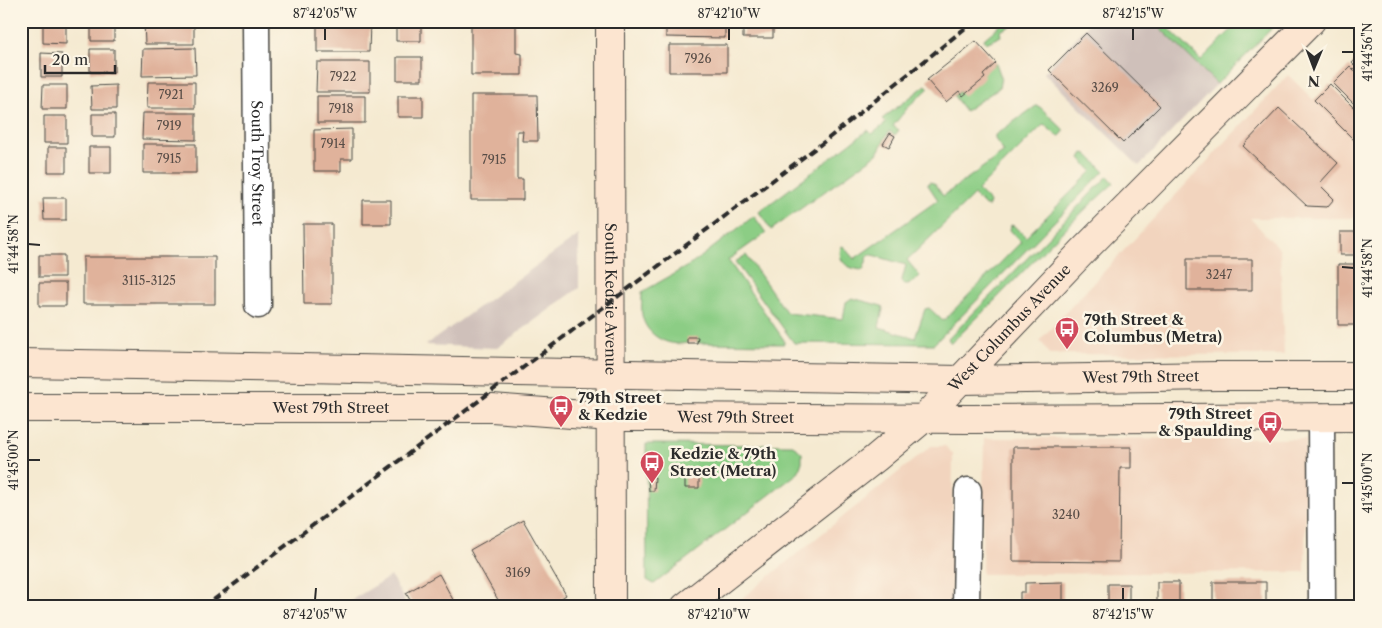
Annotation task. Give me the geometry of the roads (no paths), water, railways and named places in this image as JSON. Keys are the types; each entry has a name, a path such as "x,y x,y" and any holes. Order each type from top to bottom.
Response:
{"main road":[{"name":"South Kedzie Avenue","path":"610,21 612,607"},
{"name":"West Columbus Avenue","path":"685,607 876,458 924,418 1084,251 1310,21"},
{"name":"West 79th Street","path":"21,363 961,380 1361,376"},
{"name":"West 79th Street","path":"21,408 492,408 611,417 1361,417"}],"street":[{"name":"South Troy Street","path":"256,21 258,305"},
{"path":"1321,418 1322,607"},
{"path":"966,607 968,491"}],"railway":[{"path":"204,607 825,141 974,21"}],"place":[{"name":"79th Street & Columbus (Metra)","path":"1067,350"},
{"name":"79th Street & Kedzie","path":"561,428"},
{"name":"79th Street & Spaulding","path":"1270,444"},
{"name":"Kedzie & 79th Street (Metra)","path":"652,484"}]}
